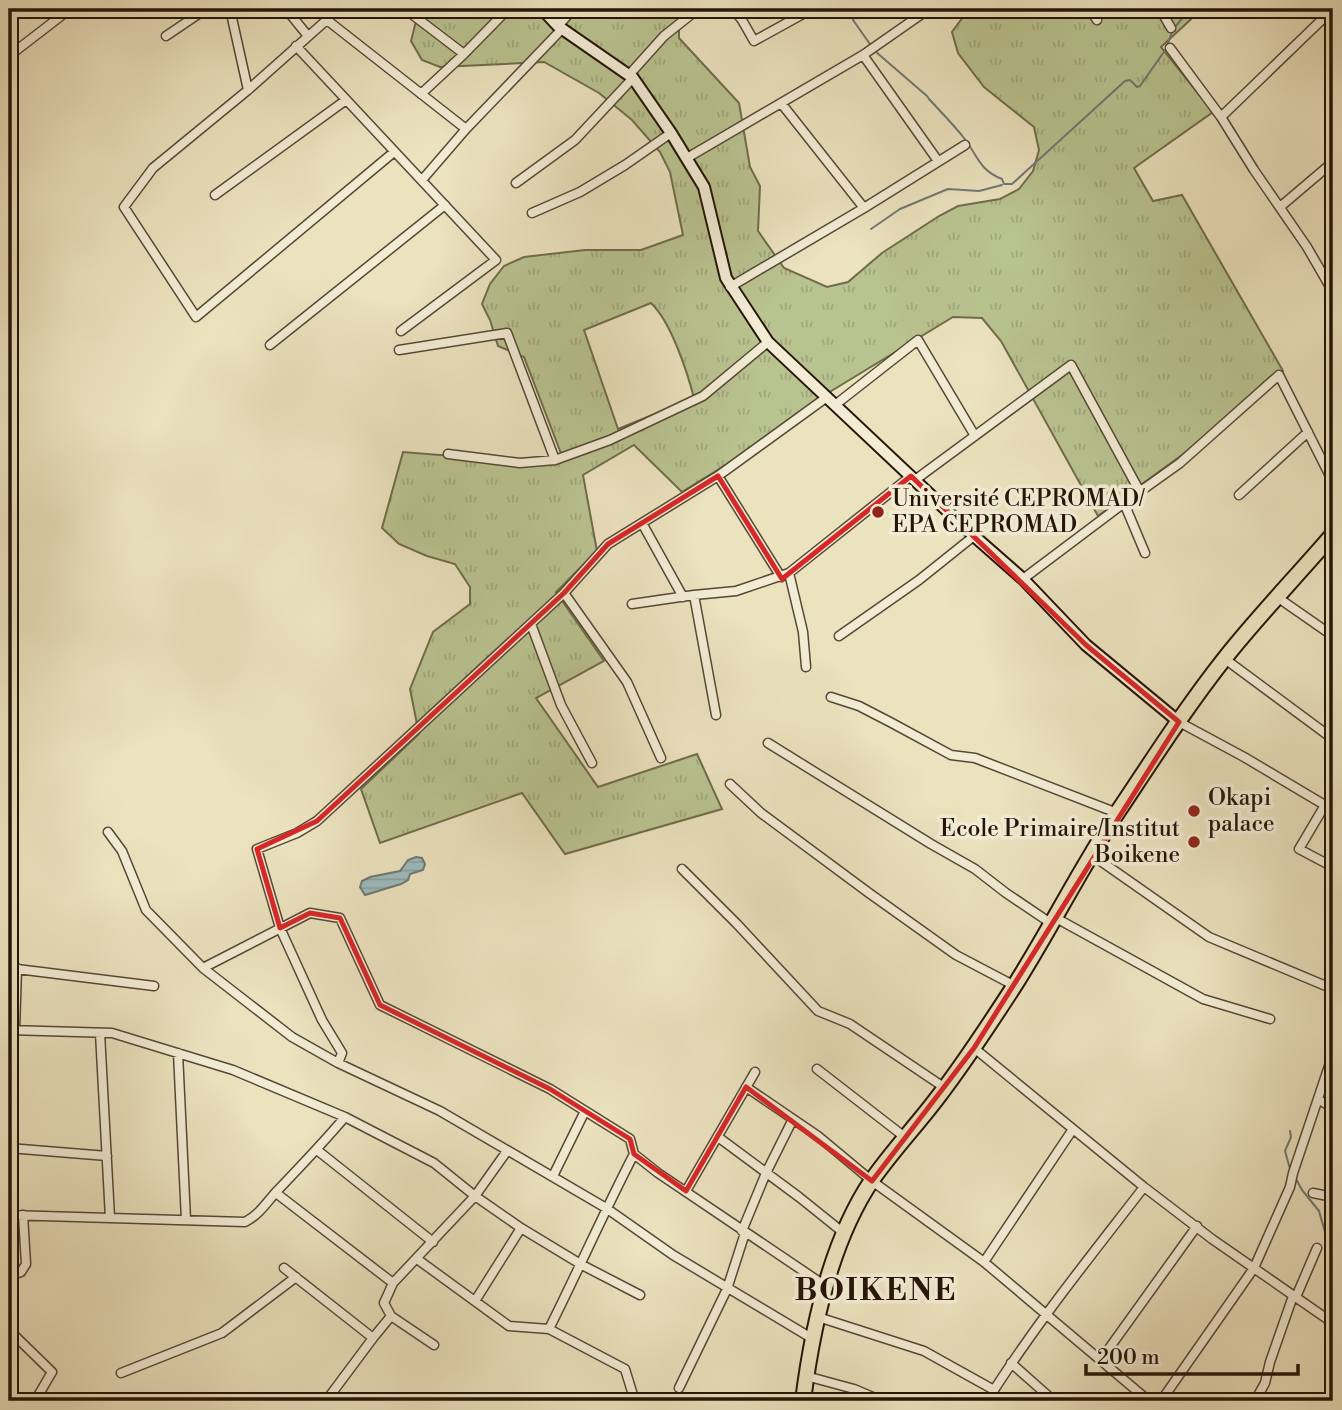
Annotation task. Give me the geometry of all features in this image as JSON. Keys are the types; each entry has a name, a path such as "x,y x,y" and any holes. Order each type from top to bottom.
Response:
{"highway":[{"path":"803,1401 813,1339 835,1257 850,1221 872,1181 974,1048 1015,986 1117,813 1179,722 1225,659 1333,534"}],"street":[{"path":"9,57 70,9"},
{"path":"166,36 206,9"},
{"path":"230,9 248,90"},
{"path":"286,9 308,36"},
{"path":"339,9 248,90 153,168 124,207 196,317 394,152"},
{"path":"405,9 464,54"},
{"path":"421,93 508,9"},
{"path":"542,9 560,28 631,76 671,133 705,187 730,287 768,342 1023,579 1086,645 1179,722 1329,808 1299,849 1333,867"},
{"path":"422,180 560,28 573,9"},
{"path":"516,183 575,140 664,36 698,9"},
{"path":"733,9 754,41 811,9"},
{"path":"687,158 863,55 929,9"},
{"path":"1090,9 1097,20"},
{"path":"1160,9 1171,28"},
{"path":"1221,117 1332,9"},
{"path":"327,20 466,129"},
{"path":"296,46 496,260 401,331"},
{"path":"1170,48 1221,117 1307,247 1333,292"},
{"path":"863,55 938,161"},
{"path":"215,195 346,100"},
{"path":"781,103 864,208"},
{"path":"532,213 579,192 625,165 671,133"},
{"path":"730,287 965,145"},
{"path":"1280,207 1333,162"},
{"path":"270,345 445,205"},
{"path":"399,350 507,333 555,460"},
{"path":"338,1063 342,1053 322,1020 280,928 257,849 297,833 317,821 564,593 608,544 718,476 918,340 975,436"},
{"path":"448,454 520,463 555,460 610,440 703,396 768,342"},
{"path":"632,604 736,591 785,575 913,478 1071,365 1140,492"},
{"path":"1023,579 1180,463 1279,375 1333,482"},
{"path":"1239,495 1308,432"},
{"path":"718,476 785,575 803,632 806,667"},
{"path":"1124,503 1145,553"},
{"path":"642,523 683,597"},
{"path":"839,636 919,580 974,536"},
{"path":"564,593 627,682 661,758"},
{"path":"694,595 716,715"},
{"path":"1277,597 1333,636"},
{"path":"531,624 561,705 592,763"},
{"path":"1225,659 1333,739"},
{"path":"831,697 859,706 951,755 975,758 1117,813"},
{"path":"768,743 975,869 1006,893 1054,921 1203,999 1270,1019"},
{"path":"730,784 761,813 912,924 956,955 1015,986"},
{"path":"107,832 122,851 146,910 203,968 292,1037 338,1063 440,1111 606,1208 673,1255 813,1339"},
{"path":"1092,855 1209,937 1333,989"},
{"path":"682,869 737,923 818,1011 850,1024 945,1088"},
{"path":"203,968 310,913 340,918 380,1005 550,1089 630,1139 634,1154 658,1173 827,1287"},
{"path":"154,986 13,968 12,1030 112,1033 233,1070 345,1117 434,1163 475,1196 522,1228 582,1265 640,1295"},
{"path":"100,1033 110,1218"},
{"path":"974,1048 1144,1187 1212,1239 1333,1323"},
{"path":"178,1053 186,1220"},
{"path":"1161,1401 1254,1268 1290,1188 1333,1054"},
{"path":"817,1069 906,1138"},
{"path":"686,1191 755,1072"},
{"path":"746,1087 818,1136 872,1181 984,1262 1149,1401"},
{"path":"1318,1100 1333,1108"},
{"path":"553,1177 585,1111"},
{"path":"9,1215 245,1222 255,1217 345,1117"},
{"path":"679,1388 727,1289 766,1173 793,1119"},
{"path":"984,1262 1073,1129"},
{"path":"718,1137 845,1234"},
{"path":"9,1149 107,1156"},
{"path":"317,1150 433,1242"},
{"path":"434,1345 391,1316 384,1304 393,1283 475,1196 508,1151"},
{"path":"549,1329 634,1154"},
{"path":"987,1401 1045,1314 1144,1187"},
{"path":"275,1193 393,1283"},
{"path":"1312,1193 1333,1197"},
{"path":"9,1276 21,1272 26,1264 23,1215"},
{"path":"1100,1361 1198,1227"},
{"path":"475,1301 522,1228"},
{"path":"1255,1401 1265,1383 1294,1296 1317,1248"},
{"path":"417,1259 509,1326 549,1329 625,1369 633,1395 631,1401"},
{"path":"284,1268 373,1338"},
{"path":"121,1373 222,1333 296,1278"},
{"path":"326,1401 391,1316"},
{"path":"818,1317 924,1351 994,1390"},
{"path":"9,1330 52,1372 34,1401"},
{"path":"1011,1363 1054,1401"},
{"path":"806,1376 854,1389 882,1401"}],"highlighted area":[{"path":"718,476 782,579 911,476 1086,645 1179,722 974,1048 872,1181 746,1087 686,1191 634,1154 630,1139 550,1089 380,1005 340,918 310,913 280,928 257,849 317,821 564,593 608,544"}],"green space":[{"path":"419,9 683,9 679,16 679,38 739,103 750,167 760,186 758,231 784,268 827,287 848,282 882,253 958,206 1000,199 1019,189 1033,171 1039,150 1034,127 984,87 958,53 952,32 969,9 1202,9 1161,47 1213,112 1134,168 1153,201 1182,195 1283,371 1182,455 1098,516 1001,341 982,318 953,317 828,393 682,492 634,445 583,475 597,551 556,592 604,661 536,698 598,787 697,754 722,809 565,854 522,793 380,843 361,789 419,734 410,689 433,632 470,604 470,587 455,564 399,544 382,528 403,452 519,459 562,456 524,357 498,346 482,304 490,284 504,266 524,257 585,250 641,250 683,235 670,172 660,152 632,120 599,93 544,62 440,67 422,60 411,41","holes":["651,303 677,348 694,398 618,429 584,330"]}],"water":[{"path":"422,858 425,864 423,870 410,874 408,880 401,884 365,895 360,887 362,881 400,871 408,860"}],"waterway":[{"path":"856,9 853,20 872,47"},
{"path":"1175,27 1190,9"},
{"path":"876,52 927,96 964,138 988,171 1002,179 1004,184 1012,184 1125,81 1130,80 1137,87 1140,86 1166,49 1172,32"},
{"path":"871,229 900,209 948,189 979,191 1002,185"},
{"path":"1290,1131 1291,1137 1285,1151 1290,1169"},
{"path":"1295,1177 1319,1211 1333,1260"},
{"path":"1330,1316 1333,1299"},
{"path":"1330,1326 1333,1360"}],"place":[{"name":"Université CEPROMAD/ EPA CEPROMAD","path":"878,512"},
{"name":"Okapi palace","path":"1194,811"},
{"name":"Ecole Primaire/Institut Boikene","path":"1194,842"}],"district":[{"name":"BOIKENE","path":"876,1291"}]}
